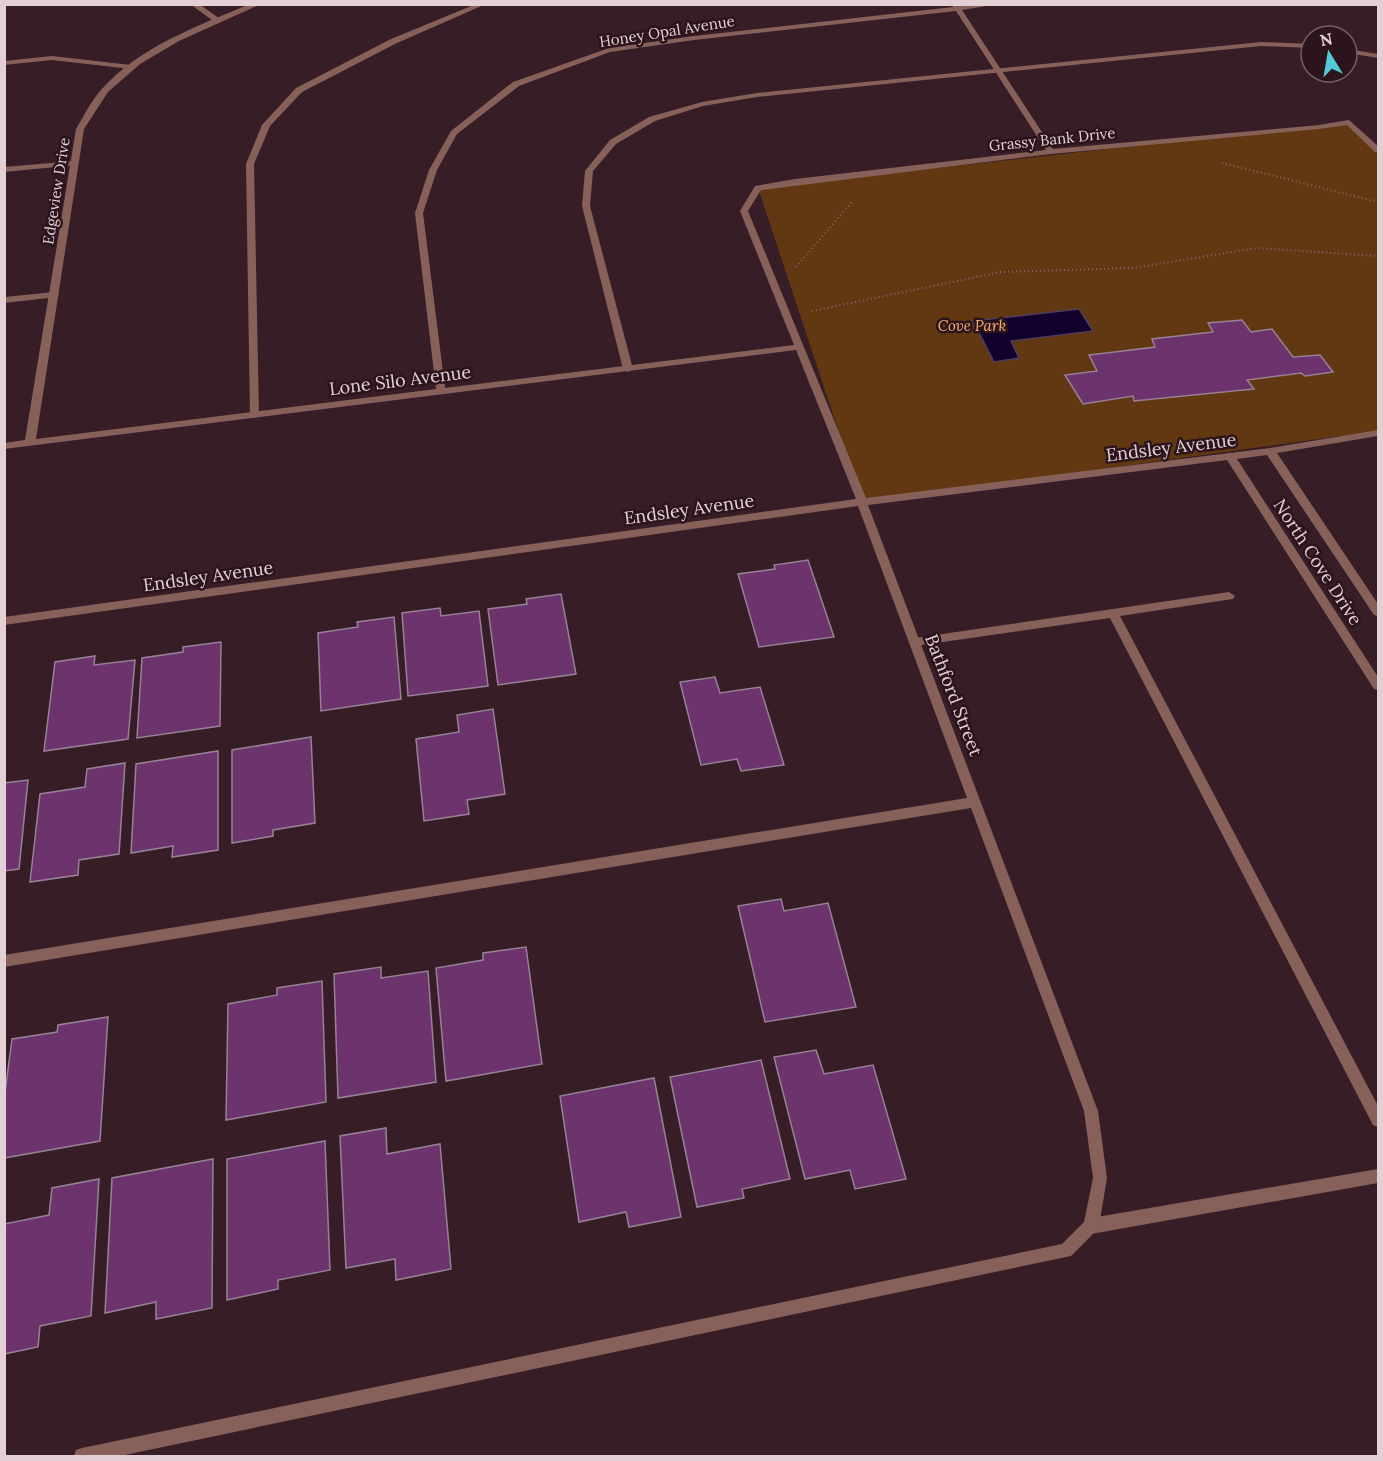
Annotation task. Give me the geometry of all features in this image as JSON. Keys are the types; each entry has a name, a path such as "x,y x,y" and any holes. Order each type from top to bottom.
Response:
{"street":[{"path":"193,4 219,21"},
{"name":"Edgeview Drive","path":"30,443 80,129 105,90 131,67 162,48 258,4"},
{"path":"254,415 250,164 266,124 299,90 394,41 483,4"},
{"name":"Honey Opal Avenue","path":"441,392 419,213 433,170 454,133 516,84 609,50 956,6 996,4"},
{"path":"956,6 1051,152"},
{"path":"628,369 586,206 590,171 613,142 652,119 702,104 757,95 1261,44 1299,46"},
{"path":"1359,53 1378,56"},
{"path":"4,63 52,58 131,67"},
{"name":"Grassy Bank Drive","path":"758,188 1051,152 1319,127 1349,122 1378,150"},
{"path":"4,170 74,163"},
{"name":"Bathford Street","path":"758,188 744,211 862,502 1091,1111 1100,1178 1091,1226"},
{"path":"4,300 54,295"},
{"name":"Lone Silo Avenue","path":"4,446 799,347"},
{"name":"Endsley Avenue","path":"4,621 862,502 1270,451 1378,433"},
{"name":"North Cove Drive","path":"1270,451 1378,612"},
{"name":"North Cove Drive","path":"1230,456 1378,686"},
{"path":"915,642 1229,596"},
{"path":"1113,613 1378,1120"},
{"path":"4,960 975,802"},
{"path":"82,1456 1066,1251 1091,1226 1378,1176"}],"path":[{"path":"1211,160 1378,202"},
{"path":"776,290 878,172"},
{"path":"787,316 1001,272 1133,268 1257,248 1378,256"}],"green space":[{"name":"Cove Park","path":"1349,122 1378,153 1378,431 862,502 758,188"}],"shaded area":[{"path":"1079,309 1093,331 1011,341 1019,358 994,362 973,321"}],"building":[{"path":"1242,320 1251,332 1272,329 1293,357 1320,355 1333,372 1305,376 1301,373 1247,380 1254,389 1134,401 1133,396 1083,404 1065,375 1097,371 1089,355 1155,347 1152,339 1213,332 1208,323"},
{"path":"808,560 834,637 759,647 738,574 775,569 774,565"},
{"path":"561,594 576,674 498,685 488,609 527,604 526,599"},
{"path":"440,608 441,616 479,611 488,686 408,696 402,613"},
{"path":"394,617 401,699 321,711 318,633 358,627 357,622"},
{"path":"221,642 220,726 137,738 142,658 183,652 183,647"},
{"path":"95,656 94,665 135,660 128,739 44,751 55,662"},
{"path":"715,677 720,693 760,687 784,765 741,771 737,759 701,765 680,682"},
{"path":"493,709 505,794 467,800 469,814 424,821 416,739 459,732 457,715"},
{"path":"311,737 315,823 273,830 273,836 232,843 232,750"},
{"path":"218,751 218,850 172,857 173,846 131,853 136,764"},
{"path":"125,763 119,854 79,860 78,875 30,882 40,794 85,787 87,769"},
{"path":"28,780 19,869 4,871 4,783"},
{"path":"781,899 784,911 828,903 856,1007 765,1022 738,906"},
{"path":"526,947 542,1064 446,1081 436,968 483,960 483,953"},
{"path":"381,967 381,978 428,971 436,1082 338,1098 334,974"},
{"path":"322,981 326,1102 226,1120 228,1004 277,995 277,988"},
{"path":"108,1017 100,1141 4,1158 4,1100 12,1039 57,1032 58,1025"},
{"path":"816,1050 824,1074 873,1065 906,1179 855,1189 850,1170 805,1179 774,1057"},
{"path":"761,1060 790,1179 742,1189 744,1198 697,1207 670,1077"},
{"path":"654,1078 681,1217 629,1227 626,1212 579,1222 560,1096"},
{"path":"386,1128 387,1154 440,1144 451,1269 396,1280 395,1259 346,1268 340,1136"},
{"path":"325,1141 330,1270 278,1280 278,1289 227,1300 227,1159"},
{"path":"213,1159 212,1308 156,1319 156,1302 105,1313 112,1178"},
{"path":"99,1179 91,1316 40,1326 38,1347 4,1354 4,1224 49,1215 52,1188"}]}
